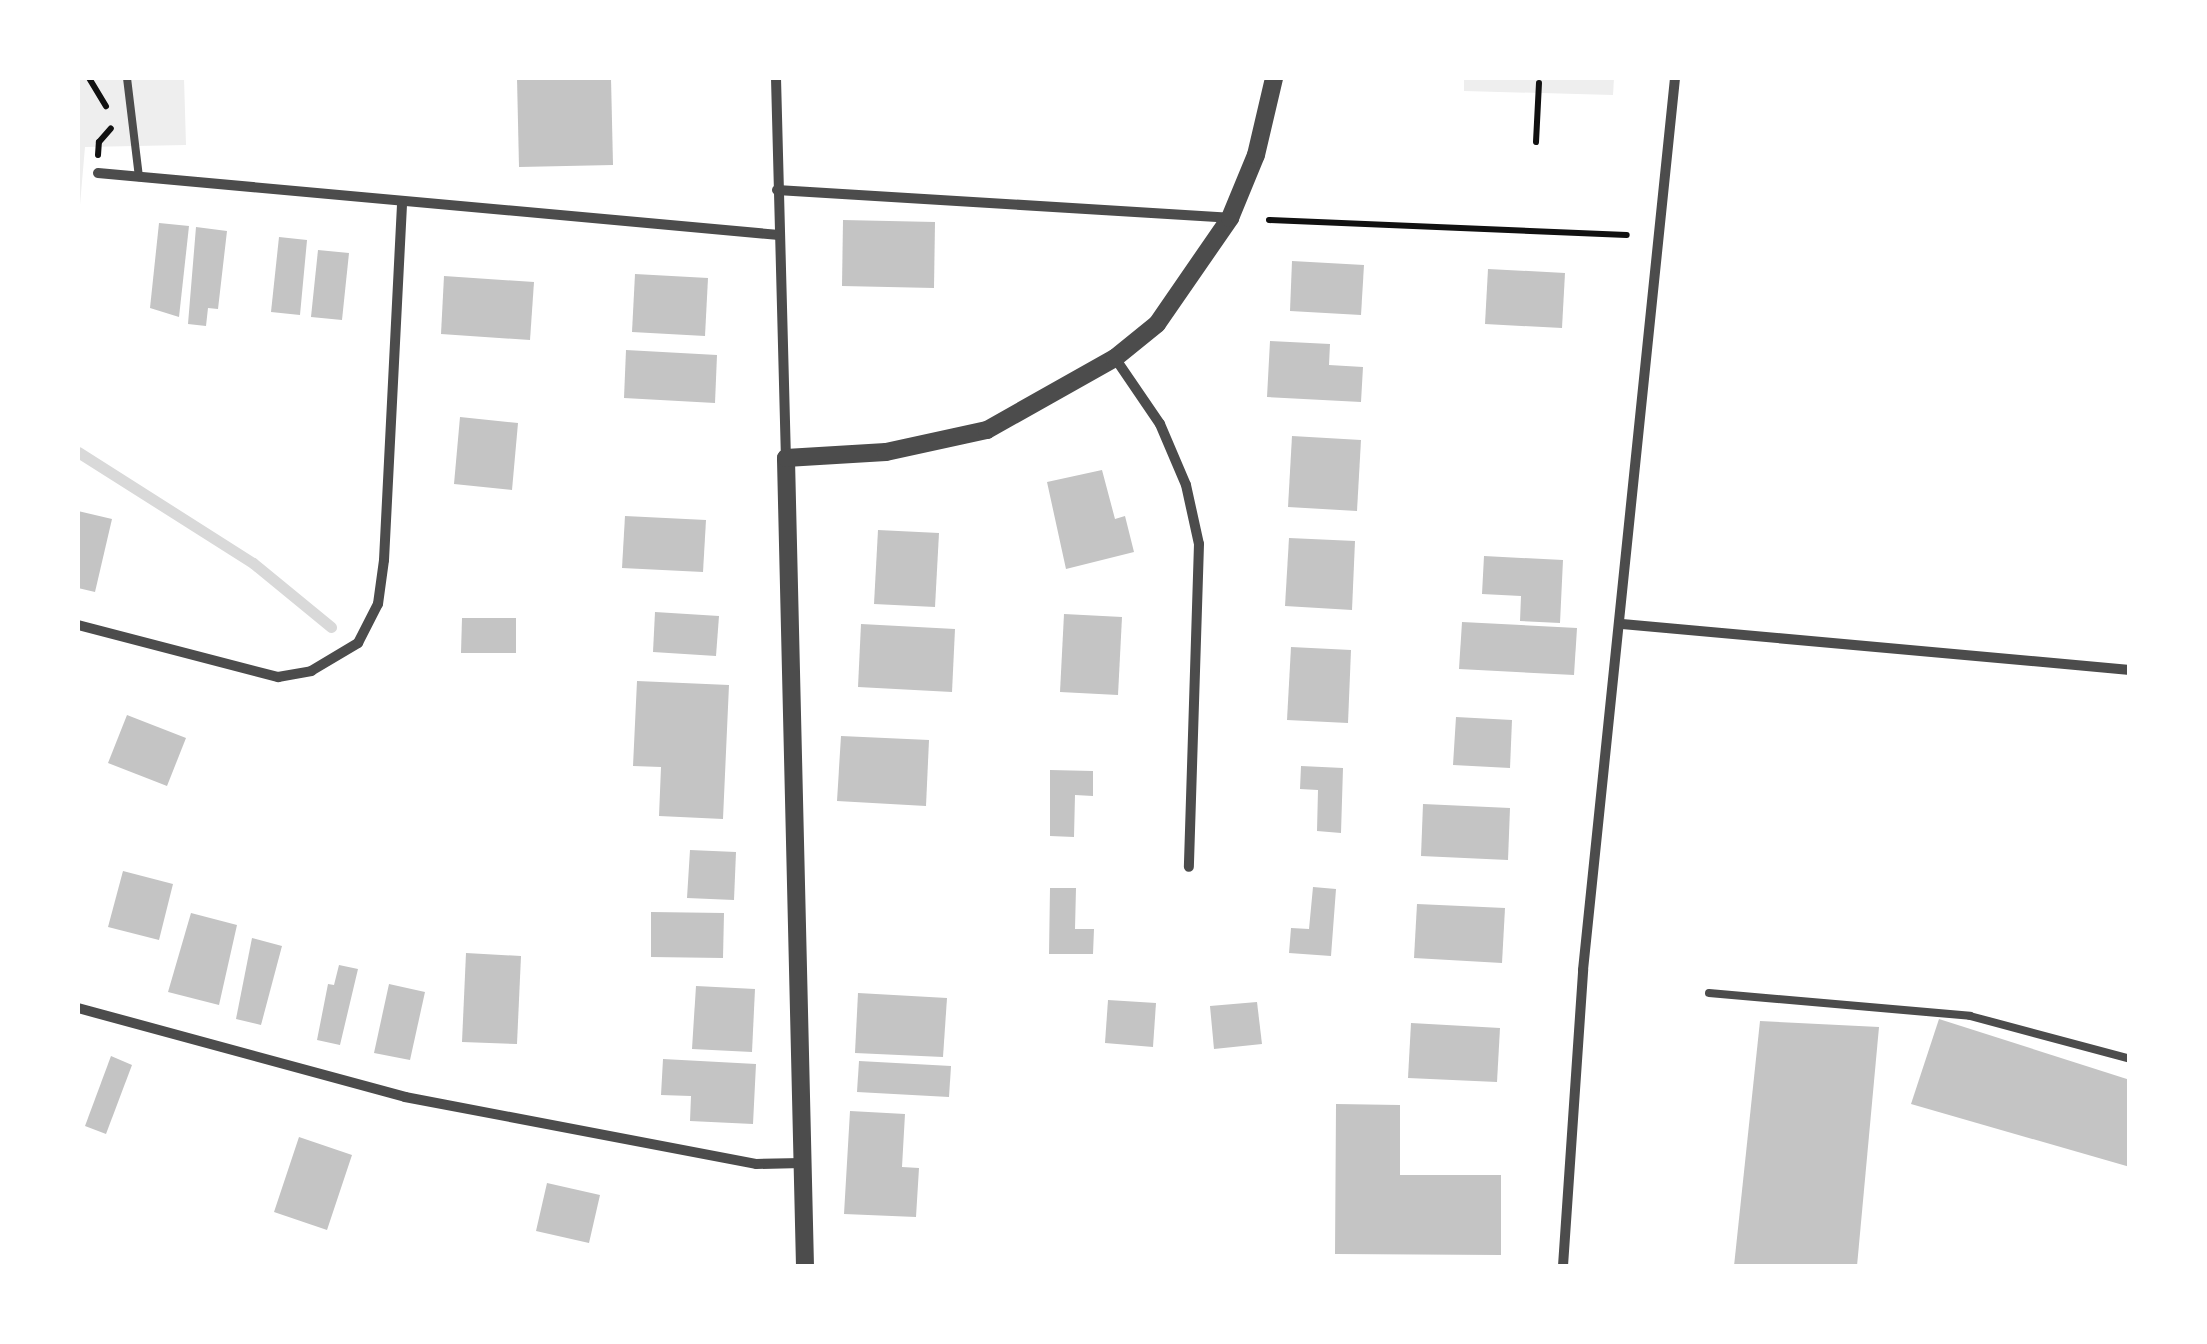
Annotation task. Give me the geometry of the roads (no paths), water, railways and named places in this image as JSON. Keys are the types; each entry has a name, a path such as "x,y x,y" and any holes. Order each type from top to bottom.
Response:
{"street":[{"path":"776,78 805,1266"},
{"path":"786,458 886,452 971,435 1053,398 1114,358 1157,324 1230,218 1256,155 1274,78"},
{"path":"1563,1266 1583,970 1622,624 1675,78"},
{"path":"98,173 779,235"},
{"path":"777,190 1230,218"},
{"path":"78,625 278,678 341,656 367,631 384,560 402,203"},
{"path":"1114,358 1160,424 1186,485 1198,544 1189,868"},
{"path":"1622,624 2130,670"},
{"path":"78,1008 405,1097 756,1164 802,1163"}],"lane":[{"path":"127,78 139,177"},
{"path":"1709,993 1970,1016 2130,1058"}],"waterway":[{"path":"78,452 253,563 331,627"}]}
